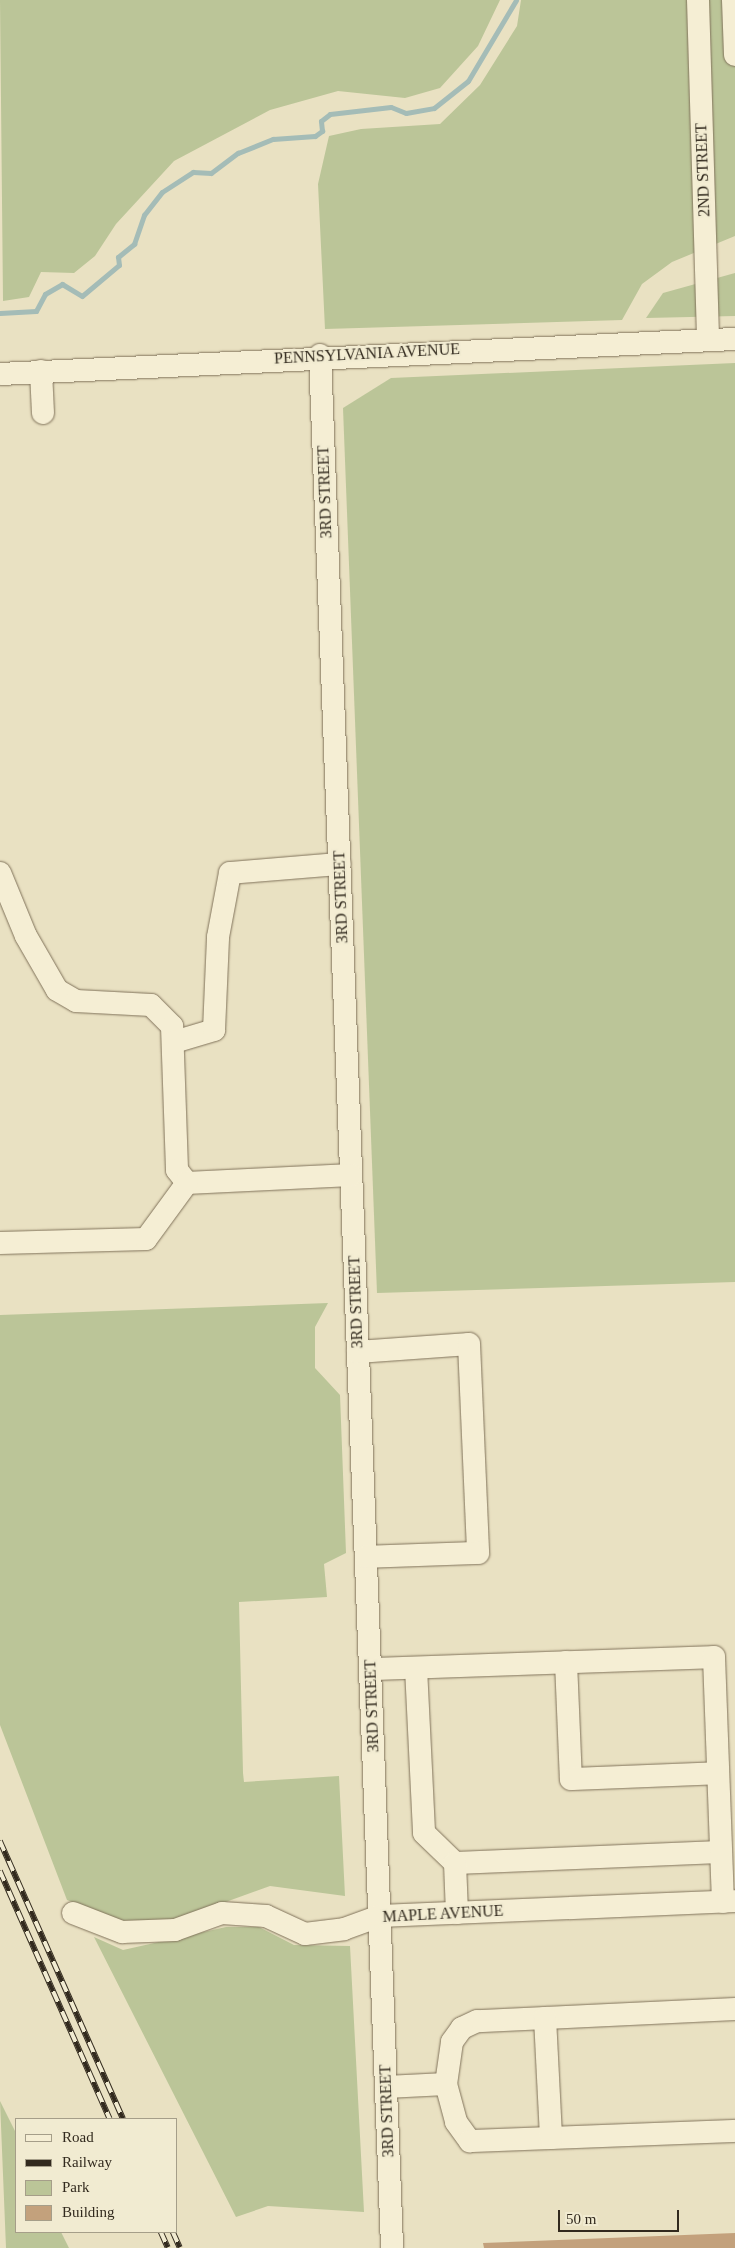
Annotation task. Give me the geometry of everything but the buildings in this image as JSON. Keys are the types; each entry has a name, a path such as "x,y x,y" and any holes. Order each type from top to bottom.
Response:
{"street":[{"name":"2ND STREET","path":"698,0 708,340"},
{"path":"733,0 735,55"},
{"name":"PENNSYLVANIA AVENUE","path":"0,374 320,355 735,339"},
{"name":"3RD STREET","path":"320,355 392,2248"},
{"path":"41,371 43,412"},
{"path":"174,1042 214,1030 218,937 230,873 340,864"},
{"path":"0,872 26,936 57,990 76,1001 150,1005 172,1026 177,1170 186,1184"},
{"path":"186,1184 352,1175"},
{"path":"0,1243 146,1239 186,1184"},
{"path":"358,1352 469,1344 478,1553 366,1558"},
{"path":"371,1669 714,1656 721,1852 729,1902"},
{"path":"566,1662 570,1779 718,1773"},
{"path":"416,1668 424,1833 455,1863 457,1913"},
{"path":"455,1863 721,1852"},
{"name":"MAPLE AVENUE","path":"73,1913 122,1932 140,1934 175,1930 222,1913 266,1916 305,1934 344,1929 380,1916 729,1902"},
{"path":"735,2008 477,2021 462,2028 446,2059 446,2084 456,2122 470,2141 735,2131"},
{"path":"545,2018 551,2138"},
{"path":"386,2087 446,2084"}],"green space":[{"path":"0,0 500,0 478,46 440,88 405,98 338,91 270,110 174,161 116,224 95,256 74,273 41,272 29,297 3,301"},
{"path":"521,0 735,0 735,236 672,262 642,284 622,320 325,329 318,184 329,136 361,129 440,124 480,85 517,26"},
{"path":"735,273 735,316 646,318 663,293"},
{"path":"735,363 735,1282 377,1293 343,408 391,378"},
{"path":"328,1303 315,1327 315,1368 340,1395 346,1553 324,1564 327,1597 239,1602 243,1773 244,1782 339,1776 345,1896 270,1886 176,1920 122,1921 67,1900 0,1725 0,1315"},
{"path":"226,1927 259,1927 294,1945 350,1946 364,2212 268,2206 236,2217 94,1937 123,1950"},
{"path":"0,2101 15,2131 15,2233 62,2233 69,2248 6,2248"}],"waterway":[{"path":"0,313 36,311 45,294 62,284 82,296 119,265 118,257 134,244 144,215 162,192 193,172 211,173 238,153 273,139 315,136 322,131 321,121 330,114 391,107 406,113 434,108 468,81 516,0"}],"railway":[{"path":"0,1841 123,2118"},
{"path":"0,1871 110,2118"},
{"path":"161,2233 168,2248"},
{"path":"173,2233 180,2248"}]}
